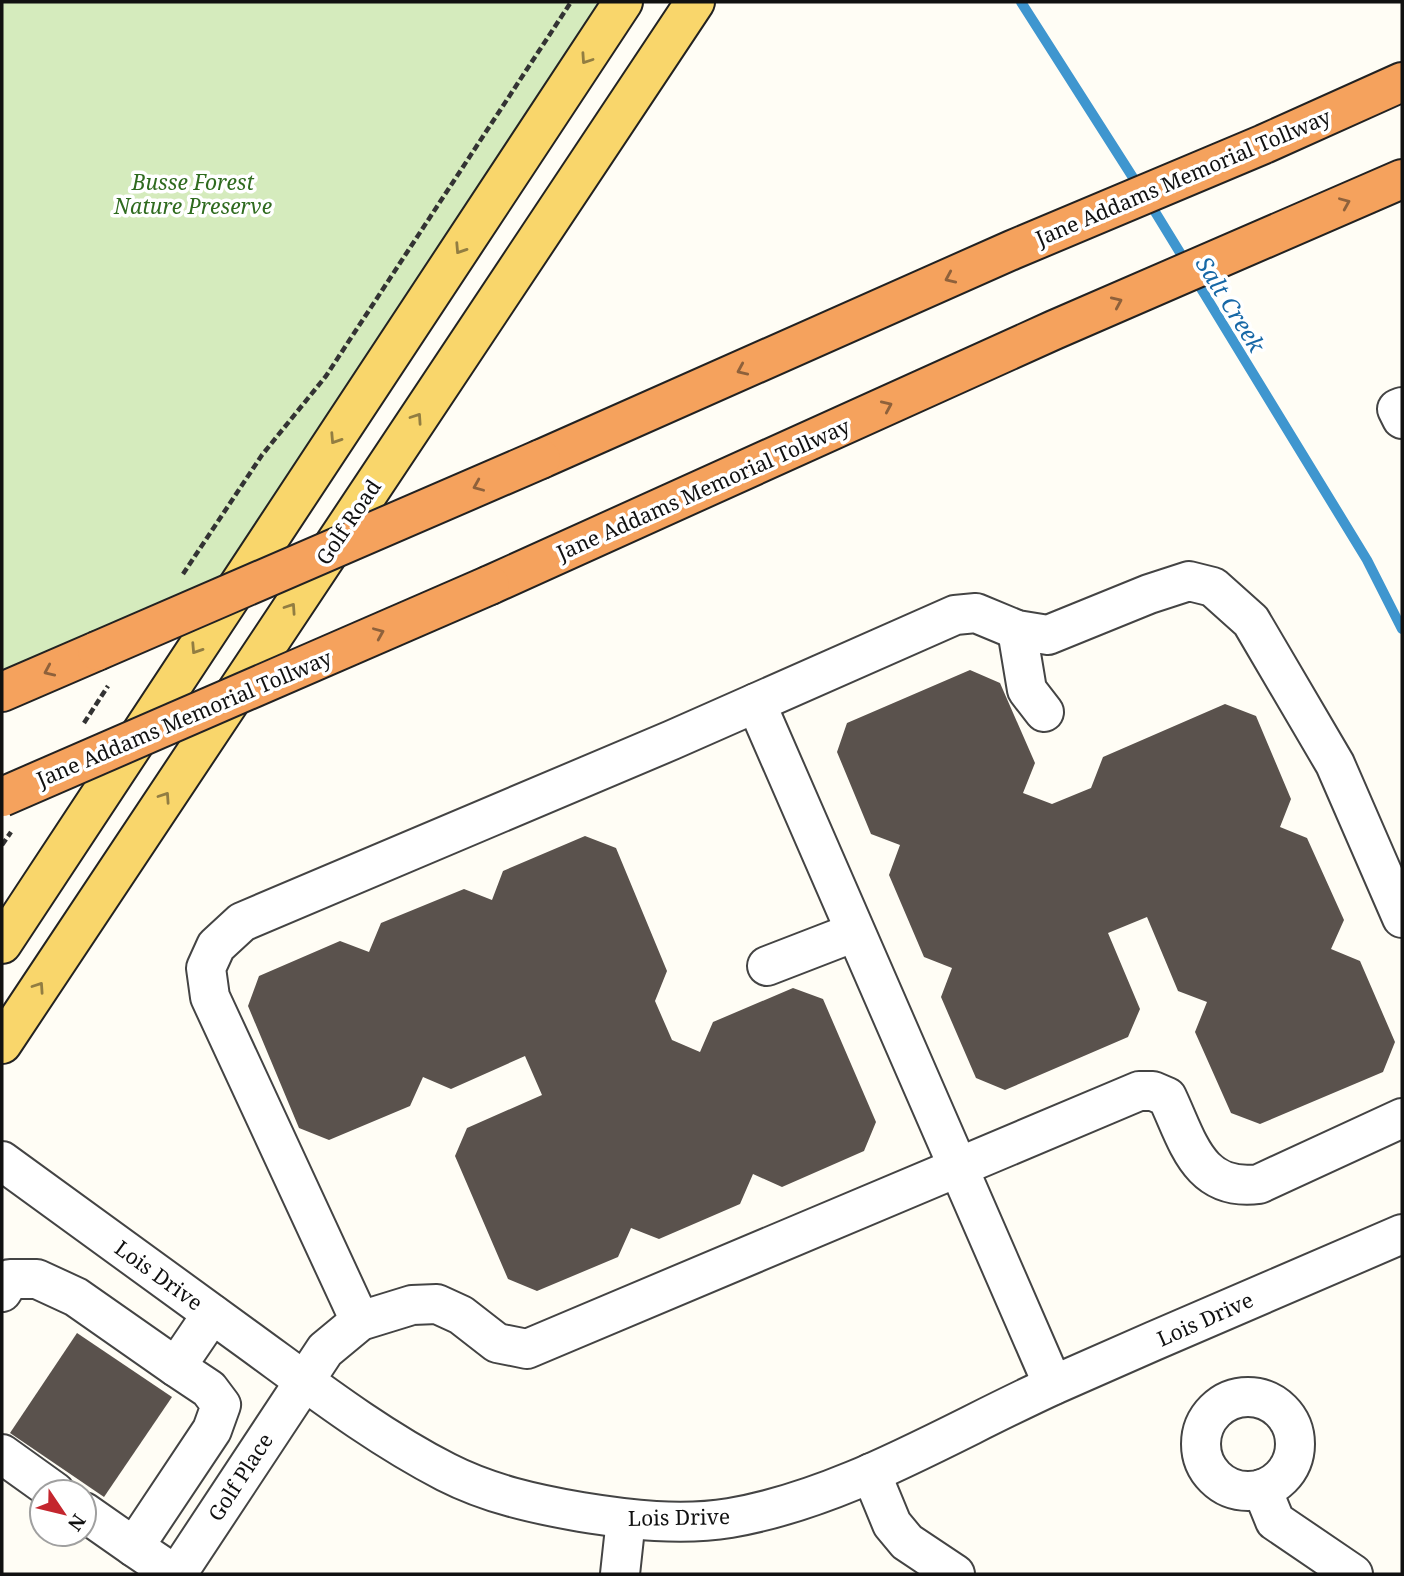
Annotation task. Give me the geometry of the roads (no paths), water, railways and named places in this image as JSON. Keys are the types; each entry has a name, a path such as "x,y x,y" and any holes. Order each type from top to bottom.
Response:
{"highway":[{"name":"Jane Addams Memorial Tollway","path":"2,692 106,663 541,459 1012,250 1264,144 1402,82"},
{"name":"Jane Addams Memorial Tollway","path":"9,809 490,585 1054,330 1402,179"}],"main road":[{"path":"2,944 623,2"},
{"name":"Golf Road","path":"2,1044 695,2"}],"street":[{"path":"1402,407 1397,409 1402,419"},
{"path":"1402,918 1335,764 1251,621 1213,587 1189,581 1149,594 1048,635 1017,630 975,613 954,615 756,703 242,922 216,946 206,968 210,997 360,1321 412,1305 437,1304 461,1315 497,1343 527,1349 1139,1091 1153,1091 1167,1097 1200,1165 1220,1180 1239,1186 1259,1184 1402,1118"},
{"path":"1017,630 1027,690 1044,712"},
{"path":"756,703 1053,1385"},
{"path":"767,966 855,932"},
{"name":"Lois Drive","path":"2,1161 387,1437 461,1478 499,1494 551,1507 626,1519 679,1521 727,1518 786,1505 871,1473 1053,1385 1402,1234"},
{"path":"2,1292 10,1279 37,1279 76,1297 209,1389 221,1405 212,1430 134,1548"},
{"path":"176,1367 212,1314"},
{"name":"Golf Place","path":"175,1574 325,1350 360,1321"},
{"path":"2,1454 35,1478"},
{"path":"871,1473 892,1524 907,1542 955,1574"},
{"path":"1262,1489 1275,1521 1353,1574"},
{"path":"620,1574 626,1519"},
{"path":"98,1522 175,1574"}],"waterway":[{"name":"Salt Creek","path":"1021,2 1139,187"},
{"name":"Salt Creek","path":"1149,202 1187,264"},
{"name":"Salt Creek","path":"1194,277 1367,560 1402,629"}],"park label":[{"name":"Busse Forest Nature Preserve","path":"193,194"}]}
